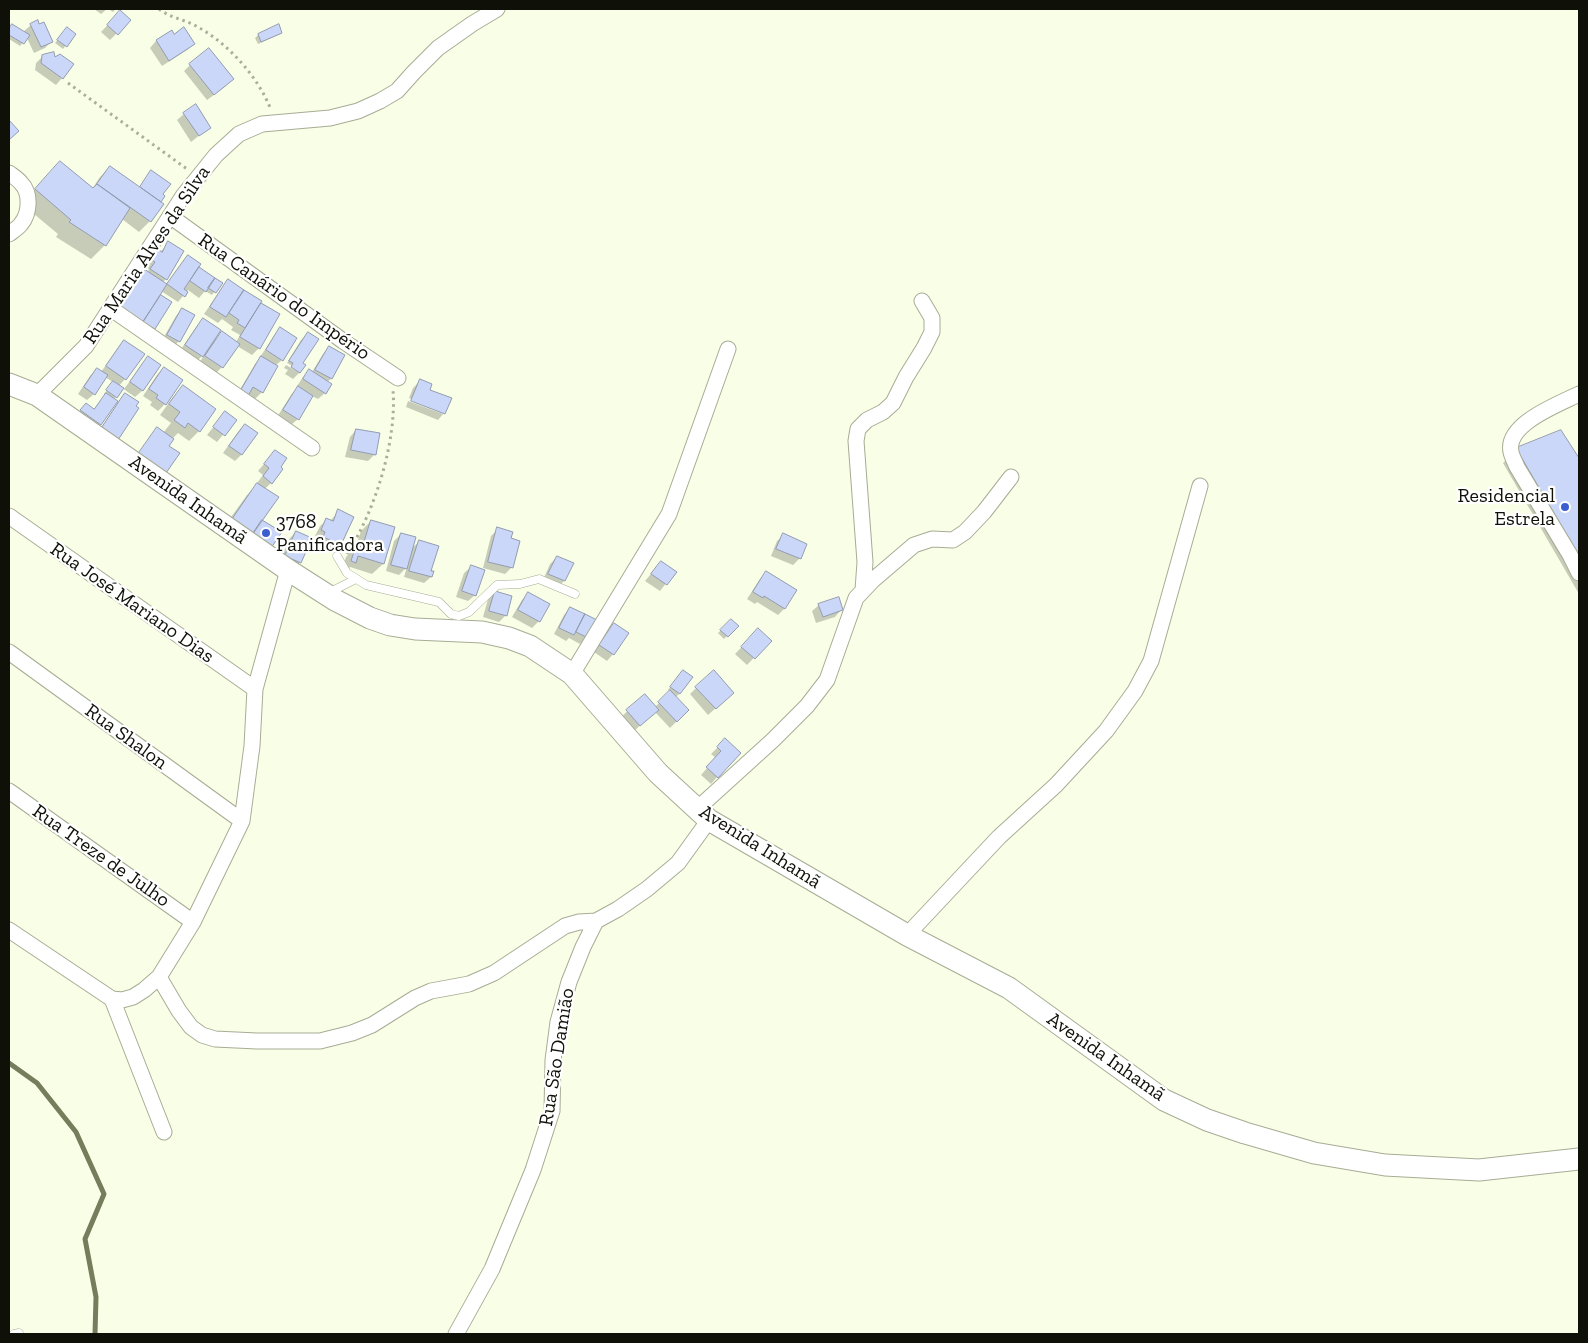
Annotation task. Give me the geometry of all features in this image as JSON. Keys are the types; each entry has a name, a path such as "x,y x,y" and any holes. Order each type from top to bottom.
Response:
{"street":[{"name":"Rua Maria Alves da Silva","path":"37,395 86,346 170,216 198,177 216,155 239,134 262,124 330,118 358,111 380,101 397,91 438,48 484,13 497,9"},
{"path":"9,173 23,184 28,195 28,208 26,217 9,234"},
{"name":"Rua Canário do Império","path":"170,216 343,341 395,375"},
{"path":"863,590 865,562 856,442 858,429 867,420 883,412 893,402 924,348 932,332 932,318 922,301"},
{"path":"110,308 312,448"},
{"path":"572,674 669,514 728,349"},
{"name":"Avenida Inhamã","path":"9,384 37,395 288,570 326,594 370,618 414,630 451,622 509,638 530,646 572,674 658,773 703,814 907,935 1009,988 1164,1100 1207,1120 1314,1153 1385,1164 1479,1170 1579,1159"},
{"path":"1579,394 1524,424 1515,433 1511,441 1511,452 1517,467 1579,573"},
{"path":"159,976 185,1019 191,1027 202,1035 215,1039 320,1041 352,1033 372,1025 414,998 431,991 469,984 481,979 494,973 565,926 579,922 596,921 618,909 647,889 678,863 703,814 807,706 827,680 856,598 863,590 914,545 932,539 953,540 965,532 984,512 1011,477"},
{"path":"907,935 999,837 1056,785 1106,731 1135,692 1151,661 1200,486"},
{"name":"Rua José Mariano Dias","path":"9,516 255,689"},
{"path":"9,930 112,1000 132,998 159,976 193,922 242,821 252,746 255,689 288,570"},
{"name":"Rua Shalon","path":"9,652 242,821"},
{"name":"Rua Treze de Julho","path":"11,798 193,922"},
{"name":"Rua São Damião","path":"456,1334 492,1269 533,1170 552,1111 553,1060 562,1005 582,947 596,921"},
{"path":"112,1000 164,1132"}],"lane":[{"path":"339,560 347,573 366,585 397,594 421,597 439,602 451,622 469,612 497,585 506,583 520,584 539,579 575,594"},
{"path":"326,594 356,579"}],"path":[{"path":"159,9 164,13 194,25 216,38 242,63 267,100 276,122"},
{"path":"68,83 198,177"},
{"path":"339,560 356,541 369,516 380,482 391,435 395,375"}],"building":[{"path":"120,10 131,20 118,35 107,25"},
{"path":"38,20 39,24 44,22 53,42 41,47 30,24"},
{"path":"12,24 30,35 24,44 9,35 9,29"},
{"path":"279,24 282,33 261,42 258,34"},
{"path":"67,27 76,34 67,47 57,40"},
{"path":"184,27 195,44 169,61 156,40 172,30 174,34"},
{"path":"209,48 234,79 214,95 189,64"},
{"path":"54,52 55,57 60,54 74,64 63,79 41,63 42,55"},
{"path":"196,104 211,128 199,136 183,113"},
{"path":"9,120 19,131 9,140"},
{"path":"60,161 93,188 97,184 130,208 106,246 69,222 71,220 35,189"},
{"path":"110,166 164,204 151,222 97,184"},
{"path":"151,170 171,184 163,194 165,196 161,202 140,187"},
{"path":"168,241 184,251 167,280 150,269 155,262 150,259 156,248 162,252"},
{"path":"188,255 201,264 184,289 188,292 185,297 167,284"},
{"path":"199,267 215,278 206,292 190,281"},
{"path":"144,269 167,284 143,322 120,307"},
{"path":"215,278 223,283 216,293 208,288"},
{"path":"228,279 244,290 226,317 210,307"},
{"path":"244,290 262,301 245,328 237,323 239,320 229,313"},
{"path":"161,295 172,302 155,329 143,322"},
{"path":"261,303 280,314 260,349 240,337"},
{"path":"182,308 195,315 180,342 167,335"},
{"path":"203,318 221,330 203,357 185,345"},
{"path":"280,327 297,338 283,361 266,350"},
{"path":"222,331 240,344 223,368 205,356"},
{"path":"308,332 319,339 303,363 306,365 300,373 291,367 293,363 289,361"},
{"path":"124,340 145,354 126,380 106,366"},
{"path":"329,346 345,355 332,379 315,370"},
{"path":"148,356 161,365 143,391 130,382"},
{"path":"261,356 278,366 263,393 253,387 248,396 240,392"},
{"path":"164,367 183,380 166,405 156,398 158,395 149,389"},
{"path":"97,368 108,375 95,395 84,387"},
{"path":"309,369 332,384 326,394 303,379"},
{"path":"420,379 432,384 430,390 452,398 445,414 411,401"},
{"path":"113,381 124,388 117,398 106,390"},
{"path":"183,385 216,409 200,432 188,423 185,428 174,420 180,412 169,404"},
{"path":"298,386 313,396 299,420 283,410"},
{"path":"106,393 118,401 101,425 80,410 86,403 94,409"},
{"path":"125,393 139,402 136,406 139,408 118,440 101,429"},
{"path":"225,411 237,420 225,436 213,427"},
{"path":"245,424 258,433 242,455 229,446"},
{"path":"157,427 174,439 169,446 180,453 166,473 138,454"},
{"path":"356,429 380,433 376,455 351,450"},
{"name":"Residencial Estrela","path":"1561,430 1579,458 1579,557 1516,448"},
{"path":"275,450 287,458 281,467 283,469 272,484 263,476 269,468 264,464"},
{"path":"257,483 279,497 252,535 231,521"},
{"path":"338,509 354,517 341,545 323,537 325,532 321,530 326,518 333,521"},
{"path":"262,520 282,532 271,548 252,535"},
{"path":"371,520 395,527 384,564 358,556 356,563 351,561 356,545 362,547"},
{"path":"497,527 513,532 511,538 520,541 513,568 488,562"},
{"path":"296,531 312,538 301,563 285,556"},
{"path":"401,533 416,537 407,569 391,565"},
{"path":"783,533 807,544 801,559 776,549"},
{"path":"419,540 439,546 431,571 434,571 432,577 409,571"},
{"path":"557,556 574,563 565,581 548,574"},
{"path":"661,561 677,572 667,585 651,574"},
{"path":"471,565 485,570 476,596 462,591"},
{"path":"766,571 797,590 785,609 764,596 763,598 753,592"},
{"path":"495,591 512,596 507,616 489,611"},
{"path":"528,592 550,604 540,622 518,610"},
{"path":"839,597 843,610 823,617 818,604"},
{"path":"570,607 585,614 574,635 559,628"},
{"path":"585,614 597,620 588,638 576,632"},
{"path":"731,619 739,626 728,637 720,630"},
{"path":"614,623 629,633 614,655 599,645"},
{"path":"758,628 772,641 755,659 741,647"},
{"path":"683,670 693,677 680,694 670,687"},
{"path":"714,670 734,693 716,709 695,687"},
{"path":"670,690 689,710 677,722 658,702"},
{"path":"645,694 659,710 640,726 626,710"},
{"path":"725,738 741,753 718,778 706,767 721,751 717,747"}],"waterway":[{"path":"9,1063 37,1083 76,1132 104,1194 85,1239 96,1297 95,1334"}],"place":[{"name":"Residencial Estrela","path":"1565,507"},
{"name":"3768 Panificadora","path":"266,533"}]}
